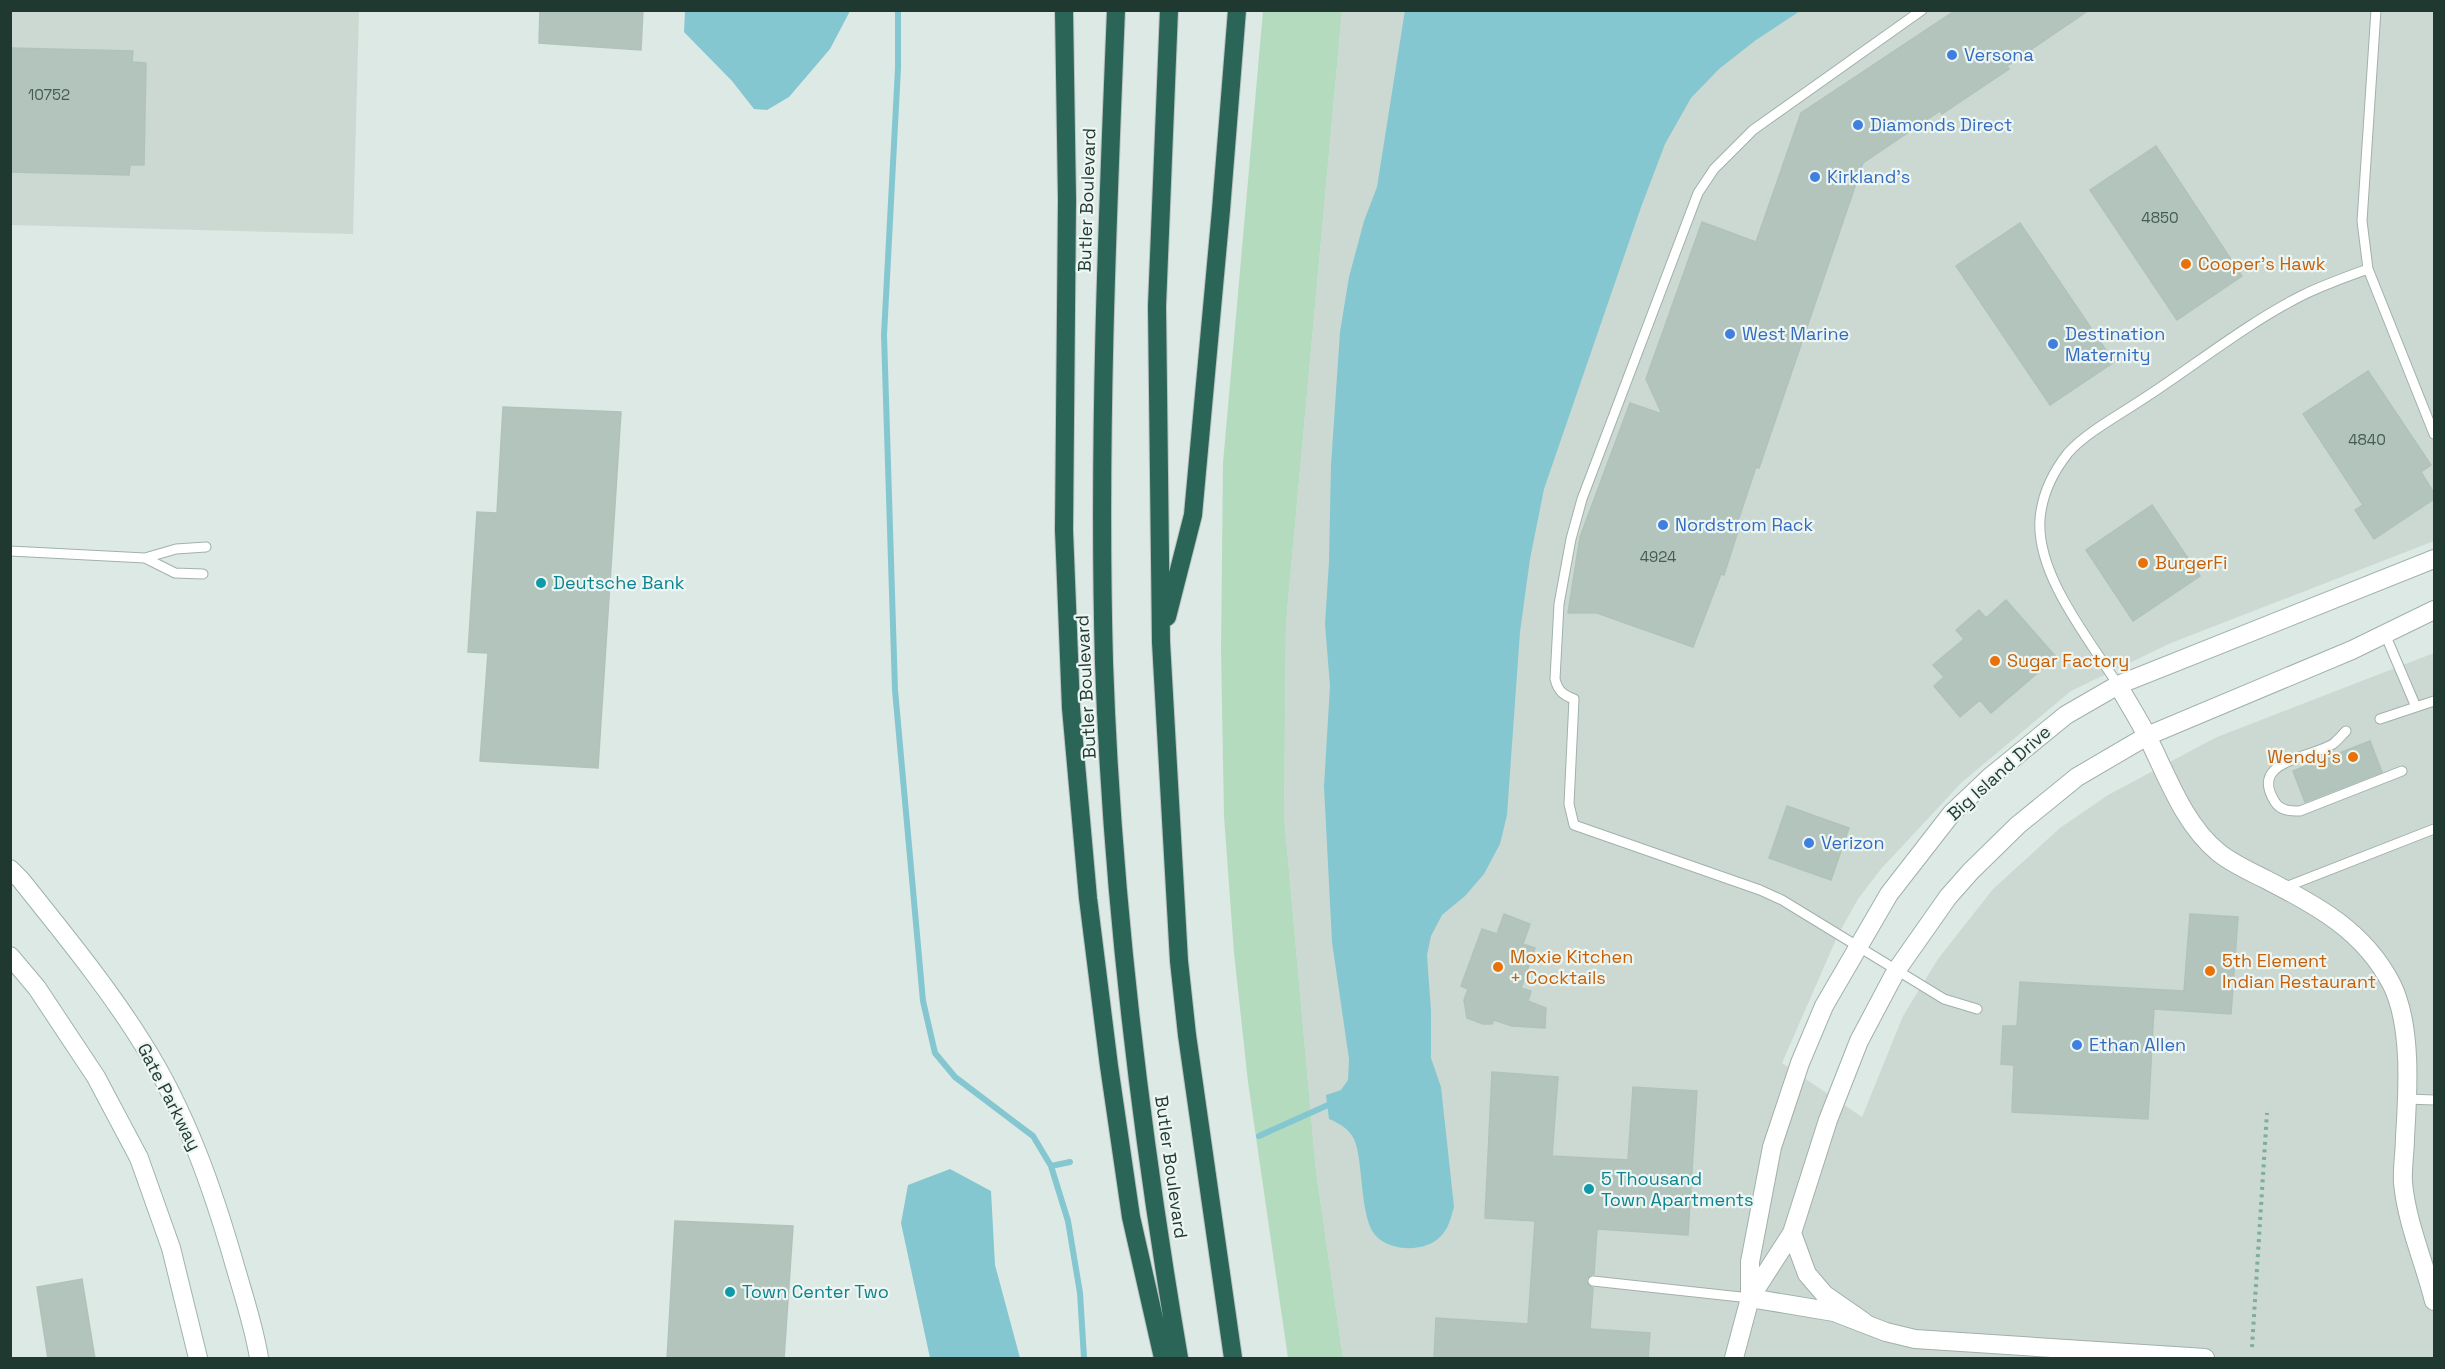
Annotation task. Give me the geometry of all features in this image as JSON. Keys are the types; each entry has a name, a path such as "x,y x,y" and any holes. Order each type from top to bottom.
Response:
{"highway":[{"path":"1064,10 1067,200 1064,530 1072,728 1088,898 1109,1066 1131,1217 1163,1359"},
{"name":"Butler Boulevard","path":"1116,10 1102,376 1104,666 1126,973 1149,1178 1179,1359"},
{"name":"Butler Boulevard","path":"1169,10 1157,306 1161,642 1179,962 1187,1035 1233,1359"},
{"path":"1161,642 1193,514 1237,10"}],"street":[{"name":"Big Island Drive","path":"1734,1359 1750,1298 1750,1262 1772,1147 1800,1063 1824,1006 1889,894 1952,813 1990,777 2066,715 2118,685 2434,559"},
{"name":"Big Island Drive","path":"1750,1298 1792,1233 1828,1120 1855,1051 1896,971 1948,897 1971,871 2018,825 2077,777 2147,736 2352,650 2434,610"},
{"path":"2118,685 2197,830 2218,852 2325,912 2361,939 2379,963 2392,986 2402,1012 2408,1099 2403,1180 2407,1214 2434,1301"},
{"name":"Gate Parkway","path":"10,869 98,978 144,1045 173,1099 197,1150 230,1247 255,1335 259,1359"},
{"path":"10,956 37,988 96,1077 139,1158 171,1248 198,1359"},
{"path":"1792,1233 1807,1274 1825,1294 1864,1322"},
{"path":"1750,1298 1834,1312 1886,1332 1979,1352 2205,1359"}],"lane":[{"path":"1922,10 1753,130 1714,169 1698,193 1582,499 1571,539 1559,615 1555,679 1558,689 1564,695 1574,699 1569,804 1574,825 1760,890 1782,900 1857,948 1944,999 1977,1009"},
{"path":"2376,10 2362,221 2368,269 2434,434"},
{"path":"2118,685 2064,599 2042,548 2040,519 2045,494 2054,474 2070,451 2101,428 2262,320 2300,297 2368,269"},
{"path":"10,551 145,558 176,549 207,547"},
{"path":"145,558 176,573 203,574"},
{"path":"2385,634 2416,707"},
{"path":"2380,719 2434,701"},
{"path":"2346,731 2333,744 2284,762 2273,770 2270,782 2271,796 2278,806 2287,811 2300,811 2402,771"},
{"path":"2282,888 2434,829"},
{"path":"2408,1099 2434,1100"},
{"path":"1593,1281 1750,1298"}],"path":[{"path":"2252,1347 2267,1113"}],"shaded area":[{"path":"11,11 359,11 353,234 11,225"},
{"path":"1342,11 2434,11 2434,541 2171,643 2071,691 1961,783 1881,869 1858,899 1838,935 1782,1063 1862,1117 1903,1016 1938,959 1993,889 2060,828 2108,795 2217,737 2434,653 2434,1358 1343,1358 1316,1171 1284,815 1286,623"}],"green space":[{"path":"1263,11 1342,11 1286,623 1284,815 1316,1171 1343,1358 1288,1358 1248,1082 1234,953 1224,816 1221,650 1223,463"}],"water":[{"path":"685,10 850,11 830,49 789,97 767,110 754,109 732,81 684,32"},
{"path":"1405,10 1800,11 1756,40 1719,69 1691,98 1665,144 1544,489 1530,559 1520,632 1507,815 1500,844 1484,874 1465,896 1442,915 1431,936 1427,955 1431,1011 1431,1058 1441,1087 1454,1207 1448,1226 1441,1236 1427,1245 1409,1248 1383,1242 1371,1229 1364,1205 1354,1139 1343,1127 1329,1119 1326,1095 1341,1090 1348,1080 1349,1059 1332,942 1324,786 1330,686 1325,624 1331,465 1340,332 1349,277 1364,221 1377,187"},
{"path":"950,1169 991,1191 995,1265 1020,1358 930,1358 901,1223 908,1185"}],"building":[{"path":"540,10 643,10 641,50 539,43"},
{"path":"1956,10 2089,10 2007,66 2009,69 1942,114 1940,111 1863,163 1759,468 1756,467 1737,524 1740,525 1724,575 1721,574 1693,647 1597,613 1568,613 1580,537 1630,403 1662,414 1646,379 1702,222 1756,242 1801,113"},
{"path":"10,48 133,51 132,62 146,63 144,165 130,165 129,175 10,172"},
{"path":"2156,146 2242,276 2177,320 2090,190"},
{"path":"2020,223 2114,362 2050,405 1956,266"},
{"path":"2368,371 2431,465 2421,472 2434,493 2434,499 2374,539 2355,510 2363,505 2303,414"},
{"name":"Deutsche Bank","path":"503,407 621,412 598,768 480,761 488,653 468,652 477,512 497,513"},
{"name":"BurgerFi","path":"2152,505 2200,576 2133,621 2086,550"},
{"name":"Sugar Factory","path":"2006,600 2056,657 1991,713 1980,700 1960,717 1934,686 1944,677 1933,665 1964,639 1956,630 1979,610 1986,618"},
{"name":"Wendy's","path":"2370,741 2382,772 2305,802 2293,771"},
{"name":"Verizon","path":"1787,806 1849,828 1831,880 1769,858"},
{"name":"Moxie Kitchen + Cocktails","path":"1504,914 1530,924 1523,944 1535,948 1521,988 1531,991 1528,1001 1546,1008 1545,1028 1512,1026 1494,1020 1492,1024 1483,1024 1467,1018 1464,1000 1468,989 1461,986 1482,929 1497,934"},
{"name":"Ethan Allen","path":"2190,914 2238,917 2231,1014 2154,1009 2148,1119 2012,1112 2014,1065 2001,1064 2003,1026 2017,1026 2020,982 2184,991"},
{"name":"5 Thousand Town Apartments","path":"1492,1072 1558,1077 1552,1156 1628,1160 1633,1087 1697,1091 1688,1235 1597,1229 1594,1274 1586,1280 1593,1288 1590,1329 1650,1333 1648,1359 1434,1359 1436,1318 1528,1324 1535,1221 1485,1218"},
{"name":"Town Center Two","path":"675,1221 793,1226 784,1359 667,1359"},
{"path":"82,1279 95,1359 48,1359 37,1287"}],"waterway":[{"path":"898,10 898,68 884,335 895,690 923,1001 935,1053 955,1077 1033,1136 1051,1166 1068,1221 1080,1293 1084,1358"},
{"path":"1259,1136 1328,1105"},
{"path":"1051,1166 1070,1162"}],"place":[{"name":"Versona","path":"1952,55"},
{"name":"Diamonds Direct","path":"1858,125"},
{"name":"Kirkland's","path":"1815,177"},
{"name":"Cooper's Hawk","path":"2186,264"},
{"name":"West Marine","path":"1730,334"},
{"name":"Destination Maternity","path":"2053,344"},
{"name":"Nordstrom Rack","path":"1663,525"},
{"name":"BurgerFi","path":"2143,563"},
{"name":"Deutsche Bank","path":"541,583"},
{"name":"Sugar Factory","path":"1995,661"},
{"name":"Wendy's","path":"2353,757"},
{"name":"Verizon","path":"1809,843"},
{"name":"Moxie Kitchen + Cocktails","path":"1498,967"},
{"name":"5th Element Indian Restaurant","path":"2210,971"},
{"name":"Ethan Allen","path":"2077,1045"},
{"name":"5 Thousand Town Apartments","path":"1589,1189"},
{"name":"Town Center Two","path":"730,1292"}]}
